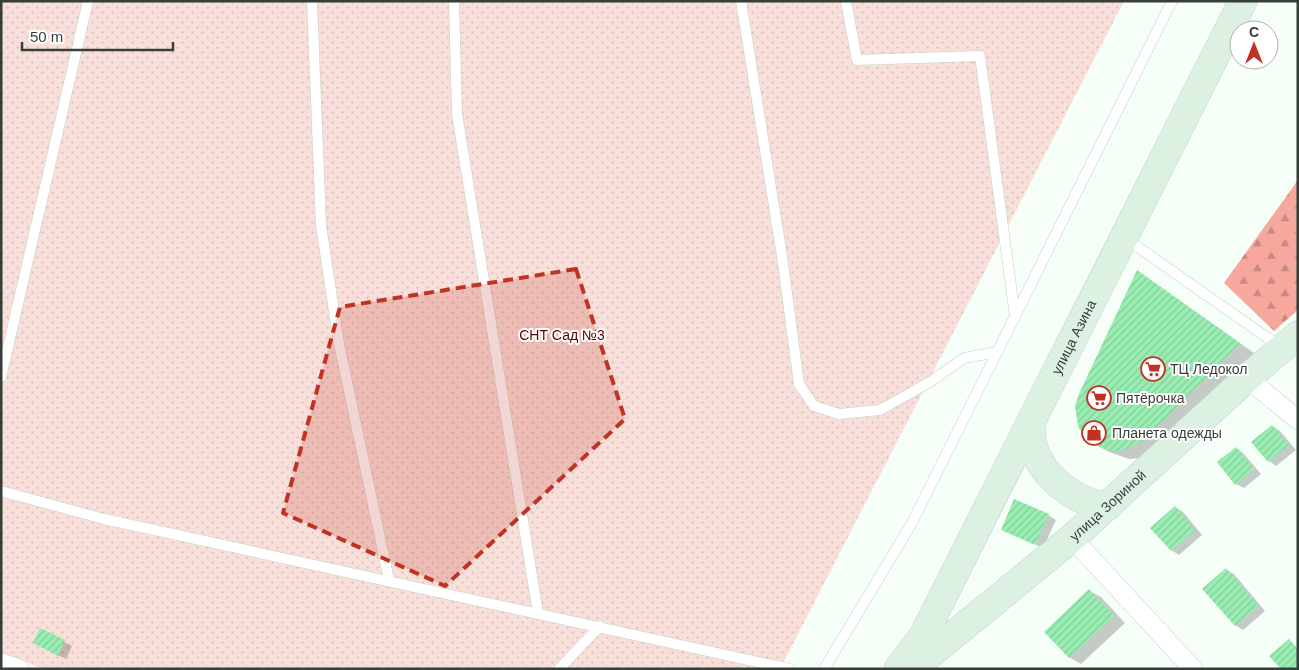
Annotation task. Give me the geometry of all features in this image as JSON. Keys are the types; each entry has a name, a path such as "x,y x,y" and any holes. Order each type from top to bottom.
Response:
{"main road":[{"name":"улица Азина","path":"898,669 923,636 1243,1"},
{"name":"улица Зориной","path":"912,669 1072,538 1247,378 1290,342"},
{"path":"1031,422 1032,442 1039,460 1059,483 1077,498 1093,505 1108,506"}],"street":[{"path":"1247,378 1298,420"},
{"path":"1072,538 1193,669"},
{"path":"1,663 19,669"}],"lane":[{"path":"1,377 88,1"},
{"path":"312,1 321,224 340,344 389,580"},
{"path":"454,1 457,114 538,613"},
{"path":"741,1 799,384 814,406 839,414 880,410 930,382 964,358 998,352"},
{"path":"846,1 857,60 980,56 1015,317"},
{"path":"824,669 912,524 1172,1"},
{"path":"1124,237 1290,342"},
{"path":"1,491 104,519 790,669"},
{"path":"559,669 600,626"}],"highlighted area":[{"path":"576,269 625,419 445,586 283,513 340,307"}],"green space":[{"name":"СНТ Сад №3","path":"1,1 1124,1 780,669 43,669 1,652"},
{"path":"1298,180 1298,310 1274,331 1224,283"}],"building":[{"name":"ТЦ Ледокол","path":"1137,270 1240,343 1143,441 1124,450 1112,451 1092,444 1083,435 1078,426 1075,406"},
{"path":"1272,425 1289,445 1268,462 1251,442"},
{"path":"1236,447 1254,469 1235,485 1217,462"},
{"path":"1014,499 1049,514 1035,545 1001,530"},
{"path":"1175,506 1195,530 1171,551 1150,528"},
{"path":"1226,568 1258,606 1235,626 1202,589"},
{"path":"1089,589 1114,616 1069,658 1044,632"},
{"path":"40,628 65,640 58,656 33,643"},
{"path":"1289,639 1298,649 1298,669 1281,669 1269,656"}],"place":[{"name":"ТЦ Ледокол","path":"1153,369"},
{"name":"Пятёрочка","path":"1099,398"},
{"name":"Планета одежды","path":"1094,433"}]}
